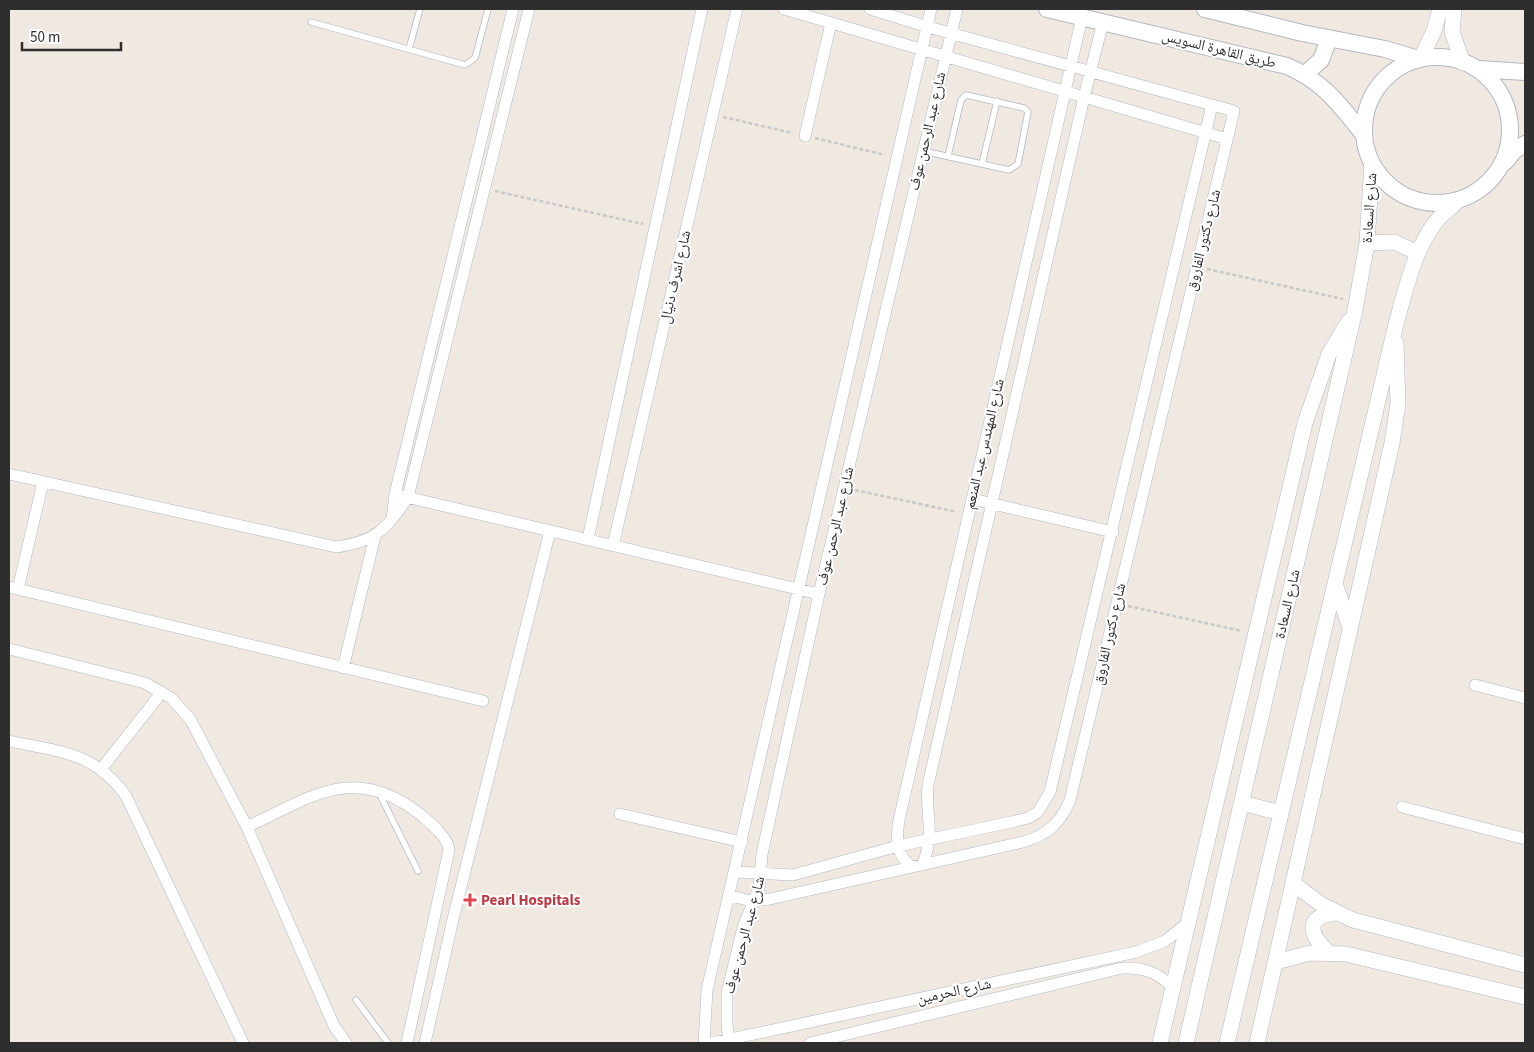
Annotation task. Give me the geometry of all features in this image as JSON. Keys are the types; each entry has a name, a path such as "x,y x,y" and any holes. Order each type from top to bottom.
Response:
{"main road":[{"name":"طريق القاهرة السويس","path":"1047,9 1268,60 1305,74 1321,84 1335,98 1364,135"},
{"path":"1205,9 1329,39 1385,49 1420,58 1441,57 1479,69 1525,72"},
{"path":"1305,74 1321,60 1329,39"},
{"path":"1420,58 1402,65 1389,75 1377,88 1369,102 1365,118 1364,135 1372,163 1384,180 1400,193 1413,198 1440,203 1460,199 1477,192 1491,180 1514,151 1525,144"},
{"path":"1479,69 1500,92 1510,121 1511,136 1502,165"}],"street":[{"path":"391,523 395,494 513,9"},
{"path":"9,474 336,547 356,544 375,536 391,523 408,497 529,9"},
{"name":"شارع اشرف دنيال","path":"588,540 702,9"},
{"name":"شارع اشرف دنيال","path":"613,546 737,9"},
{"path":"784,9 1227,139"},
{"path":"870,9 928,27 1212,105"},
{"name":"شارع عبد الرحمن عوف","path":"704,1043 707,990 736,872 931,9"},
{"name":"شارع عبد الرحمن عوف","path":"729,1041 727,993 743,927 752,901 759,888 762,854 819,594 950,33 958,9"},
{"path":"1420,58 1434,31 1440,9"},
{"path":"1454,9 1452,32 1463,64"},
{"name":"شارع المهندس عبد المنعم","path":"898,846 899,820 1082,17"},
{"path":"805,136 831,22"},
{"name":"شارع المهندس عبد المنعم","path":"917,866 930,840 928,785 1084,97 1103,22"},
{"name":"شارع دكتور الفاروق","path":"730,896 752,901 770,899 1039,837 1053,828 1064,816 1070,800 1115,604 1234,111 1212,105 1113,532 1050,792 1038,812 1028,818 898,846 793,875 736,872"},
{"name":"شارع السعادة","path":"1186,1043 1356,306 1367,243 1372,163"},
{"path":"1227,1043 1396,324 1418,253 1439,218 1460,199"},
{"path":"1367,243 1394,242 1418,253"},
{"path":"1160,1043 1311,400 1329,354 1356,306"},
{"path":"1257,1043 1396,424 1398,384 1396,324"},
{"path":"43,482 13,588 483,701"},
{"path":"395,494 819,594"},
{"path":"972,499 1113,532"},
{"path":"425,1043 454,915 550,531"},
{"path":"343,668 375,536"},
{"path":"1335,582 1351,629"},
{"path":"9,649 129,678 162,692 182,707 247,828 334,1026 346,1043"},
{"path":"1242,691 1276,656"},
{"path":"1476,685 1525,698"},
{"path":"102,768 162,692"},
{"path":"9,741 73,756 102,768 115,780 126,796 243,1043"},
{"path":"247,828 323,791 360,787 395,797 411,807 448,843 449,850 408,1043"},
{"path":"1050,792 1070,800"},
{"path":"1242,803 1281,813"},
{"path":"1402,807 1525,839"},
{"path":"620,814 742,842"},
{"path":"898,846 902,859 917,866"},
{"path":"1294,884 1314,900 1337,913 1370,925 1525,965"},
{"path":"436,910 454,915"},
{"path":"1328,952 1313,935 1312,927 1316,919 1323,914 1337,913"},
{"name":"شارع الحرمين","path":"712,1043 729,1041 1136,952 1165,940 1189,922"},
{"path":"430,935 449,940"},
{"path":"1276,962 1301,954 1328,952 1363,957 1525,997"},
{"name":"شارع الحرمين","path":"810,1043 832,1041 1122,968 1145,969 1156,973 1174,988"}],"lane":[{"path":"409,49 420,9"},
{"path":"311,22 465,65 470,64 475,58 488,9"},
{"path":"923,151 1009,170 1018,164 1028,112 1024,108 972,94 966,95 961,100 948,156"},
{"path":"982,164 997,101"},
{"path":"378,791 418,871"},
{"path":"356,1000 388,1043"}],"path":[{"path":"484,188 655,227"},
{"path":"1196,267 1356,306"},
{"path":"844,487 968,515"},
{"path":"1115,604 1256,634"}],"place":[{"name":"Pearl Hospitals","path":"470,900"}]}
